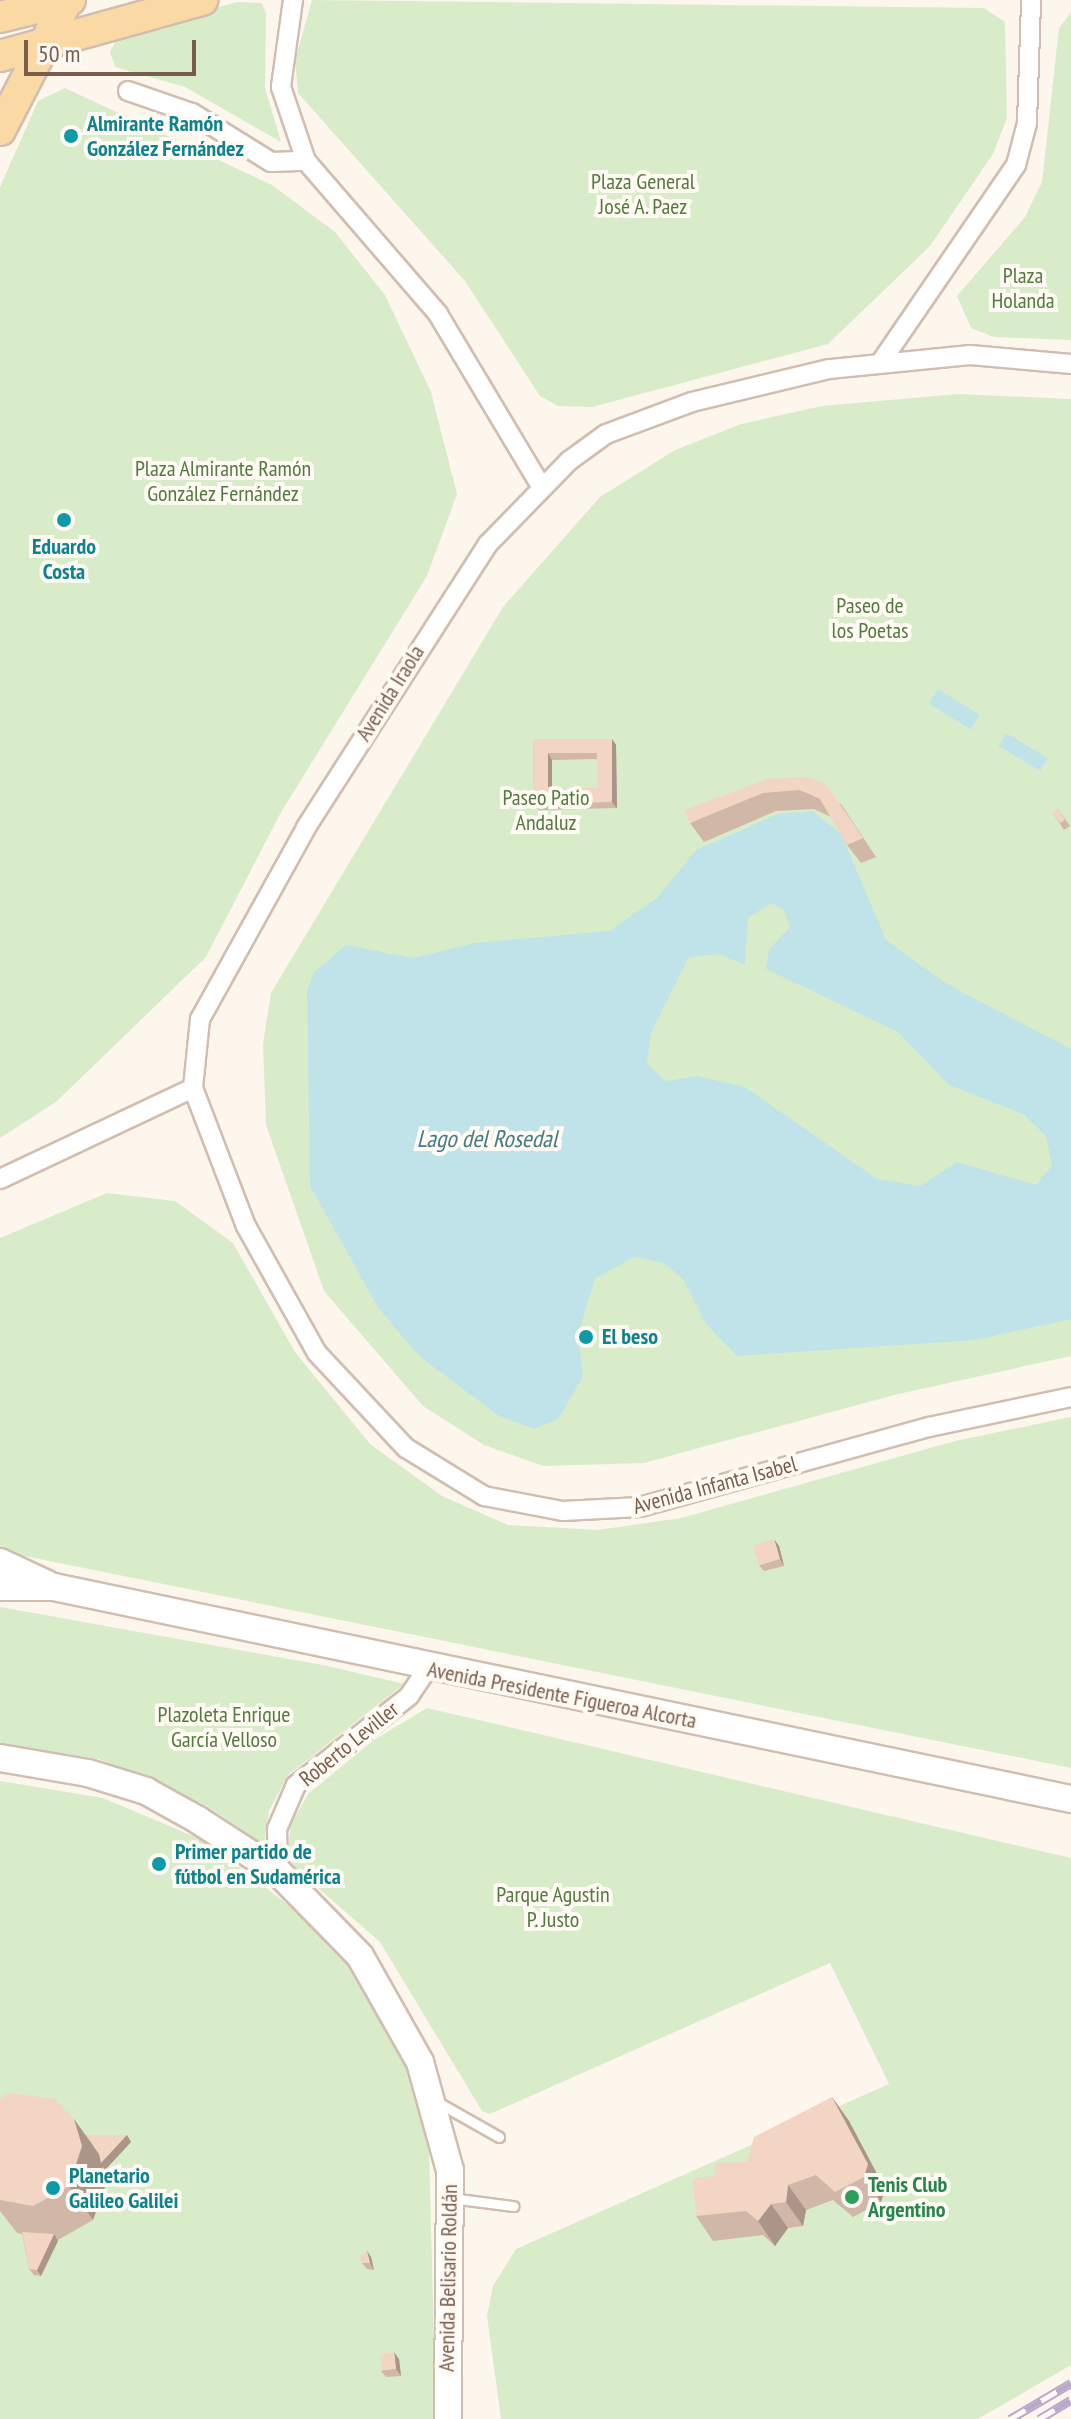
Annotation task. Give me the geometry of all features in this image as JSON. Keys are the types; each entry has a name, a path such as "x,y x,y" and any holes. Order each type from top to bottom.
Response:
{"main road":[{"path":"0,130 41,46 68,0"},
{"path":"0,17 68,0"},
{"path":"0,56 202,0"},
{"name":"Avenida Presidente Figueroa Alcorta","path":"0,1562 54,1587"},
{"name":"Avenida Presidente Figueroa Alcorta","path":"0,1587 54,1587 427,1669 1071,1799"},
{"name":"Avenida Belisario Roldán","path":"0,1758 146,1791 278,1872 360,1956 404,2026 432,2099 451,2198 444,2343 448,2419"}],"street":[{"path":"293,0 281,87 306,161 438,314 541,486"},
{"path":"881,362 1016,165 1027,123 1031,0"},
{"path":"128,91 192,113 271,162 306,161"},
{"name":"Avenida Iraola","path":"193,1088 200,1019 275,881 457,590 541,486 606,434 678,407 780,379 881,362 970,355 1071,364"},
{"path":"0,1179 193,1088"},
{"name":"Avenida Infanta Isabel","path":"193,1088 246,1226 317,1353 406,1448 484,1496 563,1511 640,1507 929,1427 1071,1397"},
{"name":"Roberto Leviller","path":"278,1872 277,1829 296,1785 409,1696 427,1669"}],"lane":[{"path":"432,2099 499,2137"},
{"path":"451,2198 513,2206"}],"green space":[{"name":"Plaza General José A. Paez","path":"312,0 984,8 1005,22 1007,118 993,154 930,246 828,344 592,407 558,406 540,396 465,281 298,93 295,61"},
{"path":"237,2 262,3 266,14 265,88 281,142 185,87 115,67 110,52 119,35"},
{"name":"Plaza Holanda","path":"1071,12 1071,340 994,337 971,328 957,296 1025,217 1042,182 1059,28"},
{"name":"Plaza Almirante Ramón González Fernández","path":"65,88 272,185 335,232 385,295 431,392 457,494 427,576 280,814 206,957 56,1102 0,1138 0,187 38,101"},
{"path":"958,394 1071,399 1071,1356 894,1395 644,1463 543,1466 484,1445 423,1406 324,1291 266,1125 263,1044 271,993 503,607 600,497 675,450 741,424 822,406"},
{"path":"107,1193 175,1201 233,1243 295,1352 370,1444 442,1496 508,1525 598,1530 681,1518 955,1441 1071,1417 1071,1768 0,1551 0,1238"},
{"name":"Plazoleta Enrique García Velloso","path":"0,1607 328,1666 404,1684 288,1775 269,1811 264,1845 207,1806 99,1759 0,1744"},
{"name":"Parque Agustin P. Justo","path":"427,1708 1071,1858 1071,2365 978,2419 501,2419 487,2316 493,2286 516,2249 889,2084 830,1963 490,2114 482,2111 380,1942 293,1866 289,1849 290,1826 308,1794 374,1740"},
{"path":"0,1781 103,1798 207,1842 296,1911 354,1969 405,2056 429,2148 436,2419 0,2419"}],"water":[{"path":"938,689 980,715 971,729 929,703"},
{"path":"1006,733 1048,758 1040,771 998,746"},
{"name":"Lago del Rosedal","path":"813,811 841,834 886,940 947,984 1071,1049 1071,1319 975,1340 737,1356 706,1324 683,1279 664,1263 634,1257 595,1279 578,1334 583,1377 558,1419 534,1429 499,1416 419,1356 379,1309 310,1186 307,991 314,972 346,945 414,958 474,943 609,931 657,898 696,850 778,814","holes":["771,903 784,910 790,927 769,949 766,969 898,1032 949,1085 1023,1114 1046,1136 1052,1166 1036,1185 957,1162 920,1186 877,1179 745,1087 697,1076 666,1081 647,1064 651,1033 689,957 719,954 745,965 748,918"]}],"building":[{"path":"533,739 612,739 612,802 534,804","holes":["548,753 597,753 597,788 548,790"]},
{"path":"807,777 827,785 863,838 847,845 820,799 800,790 763,793 690,823 685,810 767,779"},
{"path":"1058,809 1065,820 1060,823 1053,813"},
{"path":"774,1539 780,1559 759,1566 753,1545"},
{"path":"8,2093 55,2099 74,2119 82,2146 69,2186 33,2206 0,2200 0,2099"},
{"path":"832,2097 868,2164 864,2177 835,2192 816,2175 788,2185 786,2202 771,2204 758,2221 746,2211 696,2216 693,2178 714,2176 715,2163 747,2162 754,2137"},
{"path":"86,2135 127,2135 101,2163 99,2154"},
{"path":"22,2232 54,2234 37,2270 29,2269"},
{"path":"367,2251 370,2263 362,2263 360,2256"},
{"path":"394,2352 396,2369 382,2371 380,2354"}],"railway":[{"path":"1010,2419 1071,2383"},
{"path":"1039,2419 1071,2400"}],"place":[{"name":"Almirante Ramón González Fernández","path":"71,136"},
{"name":"Eduardo Costa","path":"64,520"},
{"name":"El beso","path":"586,1337"},
{"name":"Primer partido de fútbol en Sudamérica","path":"159,1864"},
{"name":"Planetario Galileo Galilei","path":"53,2188"},
{"name":"Tenis Club Argentino","path":"852,2197"}],"park label":[{"name":"Paseo de los Poetas","path":"870,618"},
{"name":"Paseo Patio Andaluz","path":"546,810"}]}
